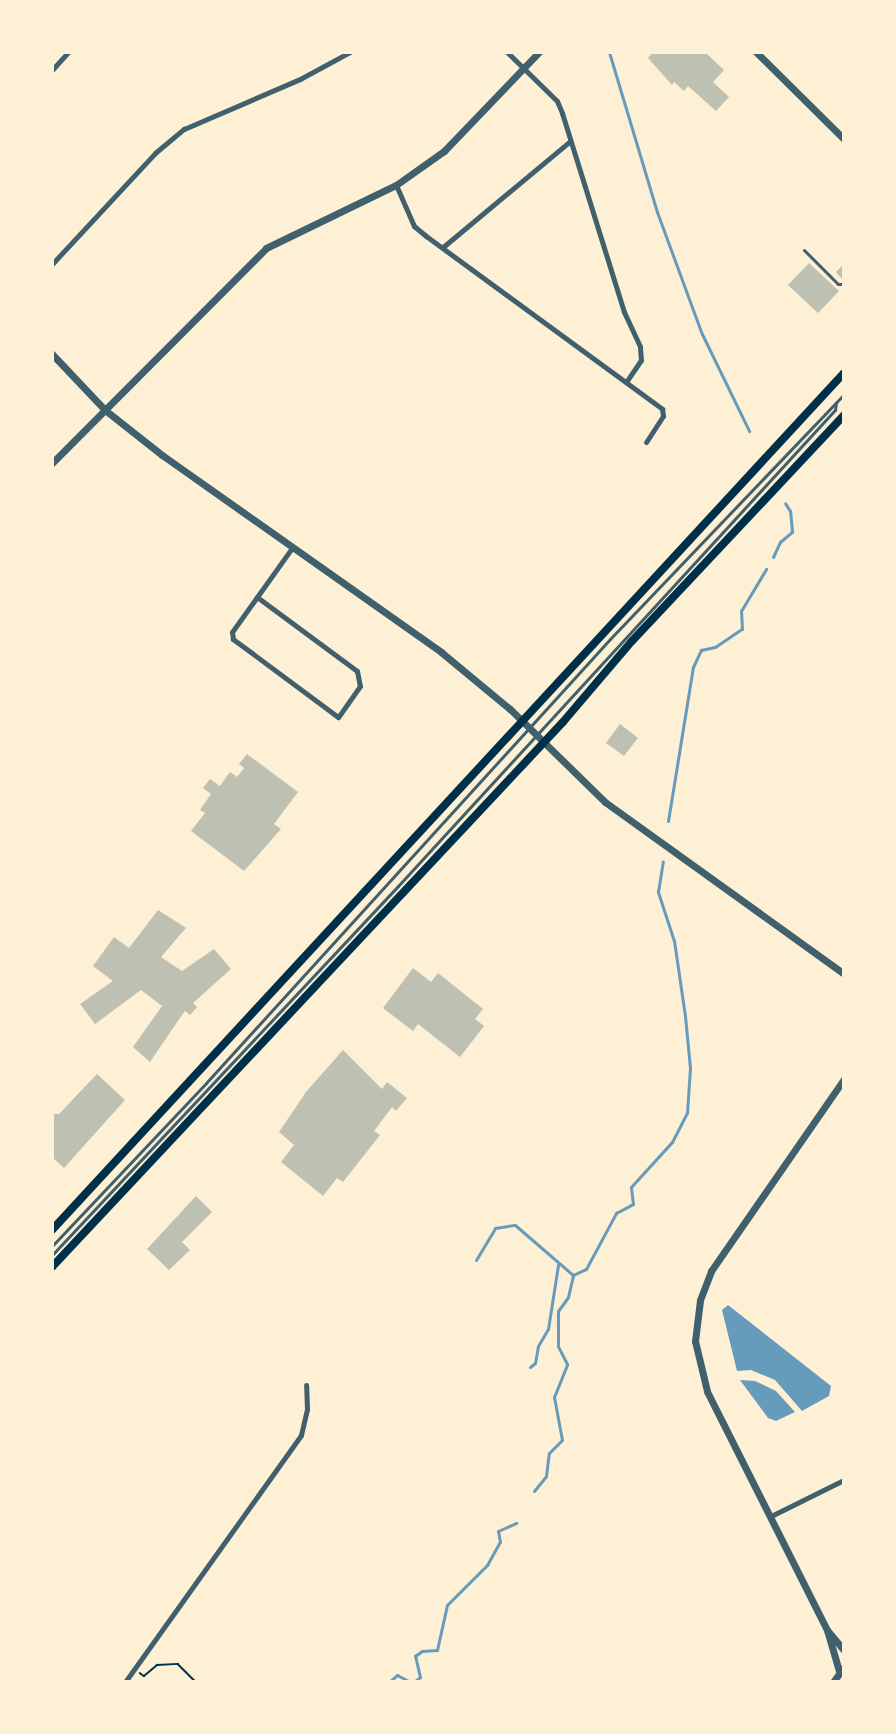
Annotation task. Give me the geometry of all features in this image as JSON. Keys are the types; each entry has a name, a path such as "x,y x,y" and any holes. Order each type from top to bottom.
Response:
{"main road":[{"path":"52,1230 313,950 520,719 708,523 843,373"},
{"path":"52,1267 544,741 843,415"}],"street":[{"path":"52,70 68,52"},
{"path":"52,264 156,153 184,129 300,79 350,52"},
{"path":"507,52 557,101 624,312 640,347 640,360 627,381"},
{"path":"52,463 266,248 396,185 444,151 539,52"},
{"path":"756,52 843,139"},
{"path":"443,247 570,141"},
{"path":"396,185 414,225 662,409 663,416 646,442"},
{"path":"52,354 105,410 292,548 412,630 520,719 605,802 843,974"},
{"path":"257,597 357,671 360,686 338,717 235,642 232,632 257,597 292,548"},
{"path":"832,1680 841,1669 827,1630 701,1374 695,1341 697,1314 711,1271 843,1079"},
{"path":"124,1682 301,1435 307,1409 306,1385"},
{"path":"771,1516 843,1480"},
{"path":"827,1630 843,1650"}],"lane":[{"path":"804,250 838,284 843,284"},
{"path":"52,1246 529,728 843,394"},
{"path":"52,1255 835,410 836,402"}],"path":[{"path":"134,1668 144,1676 157,1665 178,1665 196,1682"}],"water":[{"path":"728,1305 831,1386 829,1396 802,1411 775,1380 751,1370 737,1371 722,1310"},
{"path":"740,1380 755,1381 776,1391 795,1412 776,1421 768,1418"}],"building":[{"path":"653,52 705,52 724,70 713,82 729,97 716,111 688,86 684,91 674,82 672,85 648,58"},
{"path":"809,263 839,291 818,313 788,285"},
{"path":"844,264 844,277 842,279 836,272"},
{"path":"620,724 638,738 624,756 606,743"},
{"path":"247,754 298,792 274,824 281,829 244,871 191,831 205,813 200,810 211,794 203,788 210,779 220,786 230,772 237,777 244,768 239,764"},
{"path":"158,910 186,928 161,957 182,971 214,949 231,969 193,1003 197,1007 190,1015 185,1011 150,1062 133,1047 162,1006 141,990 95,1024 80,1004 113,981 93,966 114,937 129,948"},
{"path":"413,968 431,982 438,973 483,1009 475,1019 484,1026 460,1057 418,1024 413,1031 383,1008"},
{"path":"343,1050 382,1089 387,1082 407,1098 396,1111 392,1107 374,1131 380,1135 343,1182 337,1178 323,1196 281,1162 294,1145 279,1132 306,1092"},
{"path":"97,1074 125,1100 64,1168 52,1157 52,1114 59,1114"},
{"path":"196,1196 212,1212 182,1242 190,1250 169,1270 147,1249"}],"waterway":[{"path":"609,52 657,212 702,334 749,431"},
{"path":"773,557 780,542 792,532 790,511 785,503"},
{"path":"668,821 693,667 701,650 715,647 742,629 741,611 766,569"},
{"path":"534,1491 546,1476 549,1453 562,1440 554,1397 567,1364 558,1346 558,1311 568,1297 573,1275 586,1269 616,1213 633,1204 631,1187 672,1142 687,1113 690,1068 685,1016 674,941 658,892 663,861"},
{"path":"476,1260 495,1228 515,1225 573,1275"},
{"path":"530,1367 535,1363 538,1346 548,1329 558,1265"},
{"path":"414,1682 420,1677 415,1656 422,1651 437,1650 447,1605 487,1565 500,1542 498,1531 516,1523"},
{"path":"389,1682 397,1675 410,1682"}]}
